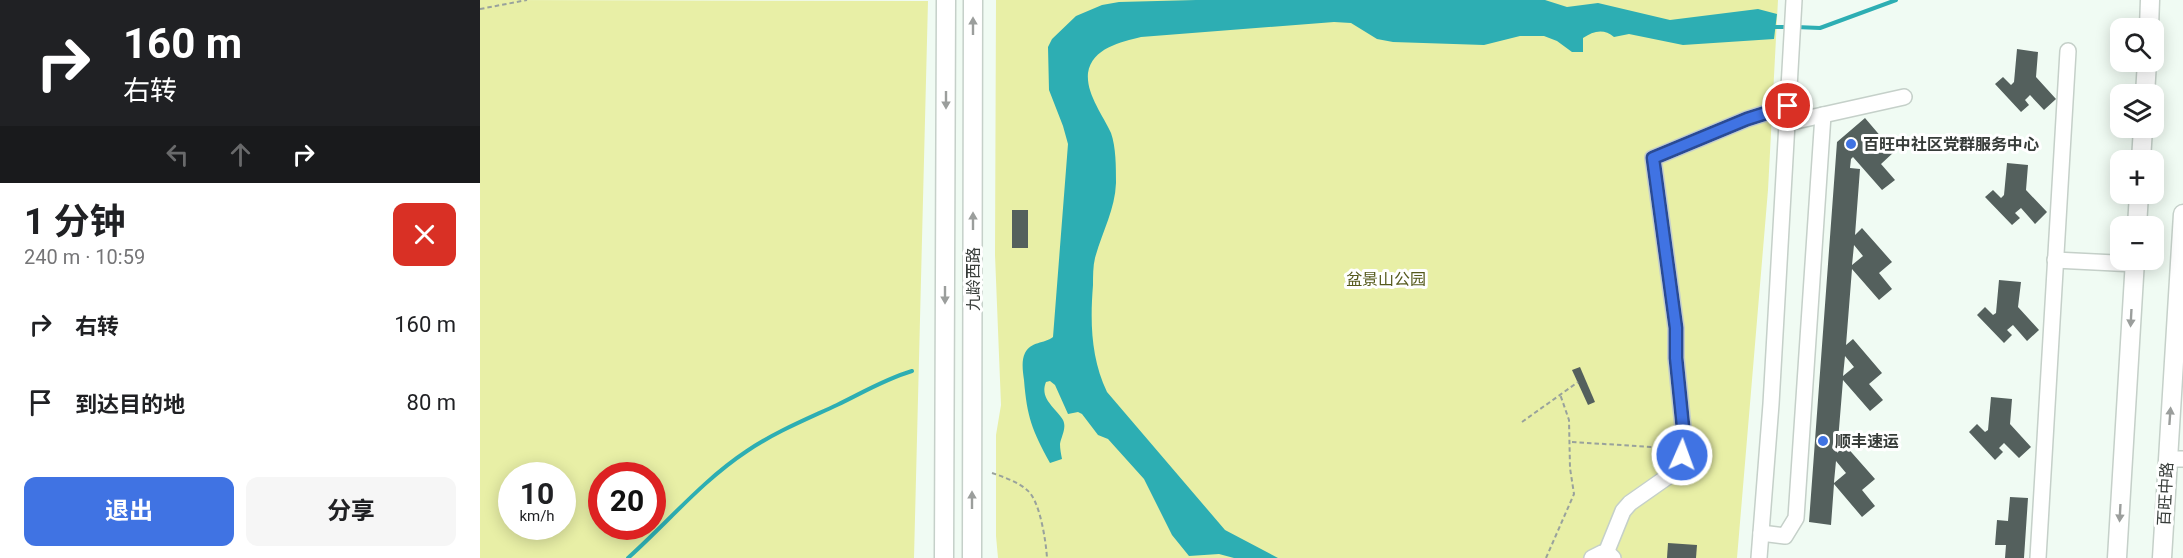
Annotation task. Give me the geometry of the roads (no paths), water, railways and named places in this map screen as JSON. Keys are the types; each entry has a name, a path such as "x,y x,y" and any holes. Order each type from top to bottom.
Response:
{"main road":[{"name":"九龄西路","path":"972,558 973,0"},
{"path":"2149,18 2150,0"},
{"name":"九龄西路","path":"944,6 944,558"},
{"name":"百旺中路","path":"2162,558 2175,459 2183,214"},
{"path":"2117,558 2135,270"}],"street":[{"path":"1759,558 1794,0"},
{"path":"2038,558 2068,51"},
{"path":"1787,123 1904,97"},
{"path":"1604,556 1623,512 1630,503 1670,475 1684,449 1676,358 1676,328 1653,158 1747,119 1788,106"},
{"path":"1761,533 1785,536 1796,518 1823,115"},
{"path":"2055,260 2110,261"}],"water":[{"path":"1545,0 1567,7 1598,3 1670,20 1758,9 1777,14 1774,39 1683,45 1629,34 1614,37 1606,32 1598,32 1583,38 1583,52 1572,52 1557,41 1544,36 1520,36 1484,45 1393,42 1377,39 1351,23 1334,22 1141,37 1109,48 1095,58 1088,73 1088,81 1092,96 1113,139 1116,177 1113,202 1093,268 1092,327 1098,366 1107,392 1225,530 1278,558 1234,558 1219,554 1189,556 1172,535 1144,479 1108,439 1098,435 1082,414 1078,412 1068,414 1055,385 1050,381 1046,382 1044,388 1046,398 1063,420 1064,426 1060,444 1062,459 1050,463 1031,423 1023,370 1024,356 1028,349 1053,337 1068,144 1049,90 1048,47 1052,39 1076,16 1102,5 1119,2"}],"waterway":[{"path":"1796,27 1820,28 1896,0"},
{"path":"1772,27 1789,27"},
{"path":"628,558 715,475 747,451 791,426 883,382 912,371"}],"place":[{"name":"百旺中社区党群服务中心","path":"1851,144"},
{"name":"顺丰速运","path":"1823,441"}],"park label":[{"name":"盆景山公园","path":"1386,279"}]}
